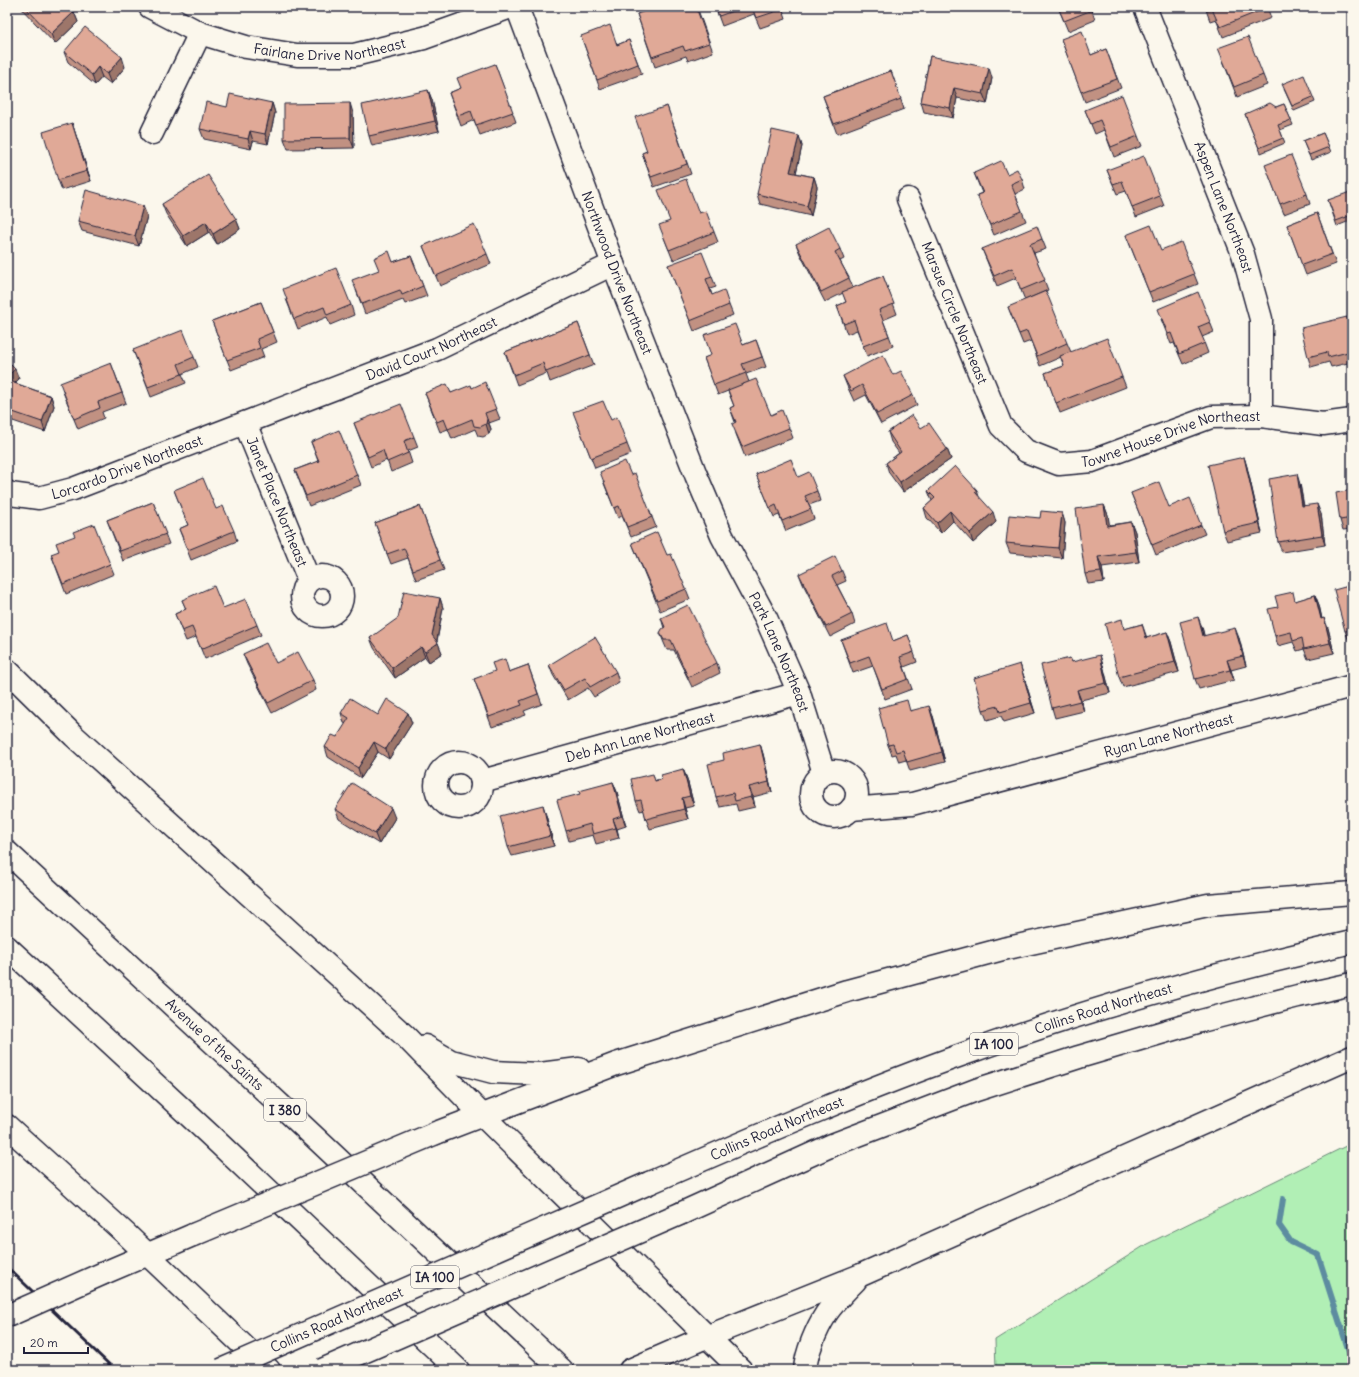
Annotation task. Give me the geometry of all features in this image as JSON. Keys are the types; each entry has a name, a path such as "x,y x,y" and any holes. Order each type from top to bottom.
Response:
{"main road":[{"name":"Fairlane Drive Northeast","path":"150,7 200,33 254,48 297,54 354,55 424,38 511,7"},
{"name":"Northwood Drive Northeast","path":"517,7 613,264 696,475 722,536"},
{"name":"Aspen Lane Northeast","path":"1145,7 1243,254 1261,319 1261,416"},
{"path":"152,133 200,33"},
{"name":"Marsue Circle Northeast","path":"908,199 1001,426"},
{"name":"David Court Northeast","path":"245,423 437,349 613,264"},
{"name":"Towne House Drive Northeast","path":"1001,426 1026,451 1059,464 1092,461 1211,417 1261,416 1323,424 1352,420"},
{"name":"Lorcardo Drive Northeast","path":"7,492 10,494 39,498 73,489 245,423"},
{"name":"Janet Place Northeast","path":"245,423 310,580"},
{"name":"Park Lane Northeast","path":"722,536 766,618 799,693 824,773"},
{"path":"7,670 74,736 405,1036 483,1116 741,1370"},
{"path":"7,685 74,736"},
{"name":"Ryan Lane Northeast","path":"851,810 912,804 1352,686"},
{"name":"Deb Ann Lane Northeast","path":"482,781 799,693"},
{"path":"831,770 847,774 856,787 857,795 851,810 837,817 830,817 817,810 813,804 811,790 813,783 818,777 831,770"},
{"name":"Avenue of the Saints","path":"7,852 278,1103 562,1370"},
{"path":"7,1316 148,1254 436,1133 616,1064 847,991 1003,949 1208,905 1352,893"},
{"name":"Collins Road Northeast","path":"221,1370 818,1110 964,1054 1076,1016 1190,982 1352,942"},
{"path":"7,947 216,1141 458,1370"},
{"name":"IA 100","path":"322,1370 682,1213 832,1145 976,1090 1079,1057 1201,1021 1352,984"},
{"path":"405,1036 451,1061 493,1072 540,1074 616,1064"},
{"path":"630,1370 706,1336 861,1275 1352,1057"},
{"path":"7,1126 148,1254 269,1370"},
{"path":"805,1370 809,1348 825,1315 833,1304 861,1275"}],"green space":[{"path":"1352,1143 1352,1370 996,1370 995,1340 1147,1244"}],"building":[{"path":"25,7 70,7 74,12 51,34"},
{"path":"656,7 696,7 709,43 685,51 683,46 652,57 637,14"},
{"path":"715,7 744,7 719,16"},
{"path":"752,7 782,7 783,9 756,18"},
{"path":"1058,7 1091,7 1092,10 1064,21"},
{"path":"1205,7 1267,8 1220,27 1212,9 1207,11"},
{"path":"610,25 617,45 629,40 638,64 597,80 581,36"},
{"path":"85,27 122,57 107,74 98,67 92,75 64,52"},
{"path":"1082,31 1091,55 1106,49 1117,79 1081,92 1061,39"},
{"path":"1248,37 1263,75 1234,87 1218,48"},
{"path":"930,56 989,68 983,94 954,88 950,108 921,102"},
{"path":"495,64 513,112 476,125 471,111 458,116 449,93 461,88 457,78"},
{"path":"891,71 901,99 834,124 823,96"},
{"path":"1304,75 1313,97 1292,106 1282,84"},
{"path":"428,90 435,121 369,136 362,105"},
{"path":"230,94 272,103 265,134 250,131 248,139 200,129 206,102 227,107"},
{"path":"1122,95 1138,136 1111,147 1100,120 1091,124 1085,110"},
{"path":"350,103 350,138 284,139 284,104"},
{"path":"1270,103 1276,107 1284,104 1291,120 1278,125 1283,138 1259,148 1245,114"},
{"path":"667,106 687,164 651,177 642,153 647,151 635,117"},
{"path":"72,123 87,171 58,180 43,132"},
{"path":"772,130 799,136 790,172 814,177 807,206 757,194"},
{"path":"1323,133 1329,147 1309,155 1303,141"},
{"path":"1291,155 1307,194 1280,204 1265,165"},
{"path":"1144,156 1160,196 1132,207 1122,181 1113,184 1107,170"},
{"path":"1001,161 1007,174 1017,169 1022,179 1011,184 1022,211 990,225 977,195 983,193 974,173"},
{"path":"208,175 236,219 213,234 206,222 183,236 162,204"},
{"path":"686,179 699,213 706,211 714,232 669,250 659,225 670,221 658,190"},
{"path":"86,190 143,206 135,236 78,221"},
{"path":"1350,192 1352,196 1352,215 1336,221 1328,200"},
{"path":"1317,213 1332,254 1302,265 1287,225"},
{"path":"474,224 487,254 436,276 423,246"},
{"path":"1151,225 1161,250 1181,242 1194,274 1149,292 1126,235"},
{"path":"1037,226 1042,239 1030,244 1045,280 1021,290 1012,268 994,276 982,249"},
{"path":"829,227 840,249 835,252 849,278 821,292 796,244"},
{"path":"389,251 393,262 411,256 423,286 402,295 400,290 362,304 352,280 379,270 374,258"},
{"path":"702,252 712,277 706,279 712,295 724,290 729,305 690,321 668,265"},
{"path":"336,268 351,305 327,315 324,307 294,319 283,289"},
{"path":"883,276 894,304 879,310 889,336 863,346 854,320 844,324 837,306 846,302 842,292"},
{"path":"1046,291 1067,343 1037,356 1027,331 1019,334 1008,307"},
{"path":"1198,292 1210,322 1198,327 1205,343 1179,354 1171,333 1168,334 1158,309"},
{"path":"261,302 273,332 257,339 260,348 227,360 212,321"},
{"path":"1347,317 1352,336 1352,351 1328,357 1327,352 1308,357 1301,328"},
{"path":"578,323 590,355 546,372 543,363 514,375 505,352"},
{"path":"735,324 743,345 756,340 762,357 742,364 746,373 714,385 704,358 711,355 704,335"},
{"path":"183,330 194,357 178,364 182,374 148,387 133,350"},
{"path":"1107,338 1122,377 1056,403 1045,373 1064,366 1060,356"},
{"path":"883,355 893,375 901,371 913,395 877,414 862,385 851,391 843,376"},
{"path":"7,361 15,369 8,376 14,383 51,396 42,422 7,410"},
{"path":"111,363 122,393 98,402 100,408 74,419 60,383"},
{"path":"756,379 771,415 782,410 789,428 742,447 732,424 736,422 730,408 734,406 728,390"},
{"path":"485,382 496,409 485,413 487,419 486,424 480,427 474,426 472,419 448,429 444,419 437,422 425,393 447,384 451,393 471,385 472,388"},
{"path":"603,401 611,420 617,417 627,444 591,458 573,412"},
{"path":"401,404 414,437 404,441 408,453 387,462 383,450 368,457 354,423"},
{"path":"912,415 921,428 929,423 947,449 900,482 886,463 901,452 888,432"},
{"path":"339,430 357,475 306,496 295,470 319,461 311,442"},
{"path":"1244,457 1259,523 1223,531 1208,465"},
{"path":"791,459 798,477 809,472 817,491 805,496 811,509 782,521 776,505 770,508 756,474"},
{"path":"625,461 631,475 635,473 652,517 627,527 619,506 614,508 600,472"},
{"path":"955,466 977,490 975,492 993,512 970,533 950,511 937,523 924,508 935,498 928,491"},
{"path":"1297,474 1302,506 1317,504 1322,535 1278,542 1269,479"},
{"path":"203,478 216,509 223,506 234,531 188,550 179,529 188,525 174,490"},
{"path":"1159,482 1169,507 1190,498 1201,525 1152,545 1131,493"},
{"path":"1352,490 1352,518 1340,520 1336,493"},
{"path":"153,502 166,534 120,551 107,520"},
{"path":"1104,505 1107,526 1131,522 1136,552 1098,557 1101,572 1085,574 1076,509"},
{"path":"420,506 440,560 413,570 404,548 387,554 375,523"},
{"path":"1041,511 1062,513 1058,548 1006,543 1009,515 1040,518"},
{"path":"94,524 110,564 63,584 51,554 59,551 56,543 75,536 73,532"},
{"path":"657,532 667,555 671,554 686,589 657,601 632,543"},
{"path":"835,556 842,571 832,576 852,614 826,627 799,574"},
{"path":"1352,585 1352,630 1345,631 1334,590"},
{"path":"214,586 223,608 246,599 257,625 201,649 192,627 182,631 175,614 186,609 182,600"},
{"path":"404,591 440,598 432,635 438,643 425,652 421,647 392,668 370,638 398,618"},
{"path":"1293,592 1295,601 1315,595 1321,619 1324,618 1330,643 1304,649 1302,638 1293,641 1291,632 1275,636 1268,609 1278,607 1275,596"},
{"path":"688,605 717,663 688,677 671,640 664,640 660,633 665,627 661,618"},
{"path":"1198,617 1203,636 1235,628 1243,656 1227,660 1230,670 1195,679 1180,622"},
{"path":"1122,619 1124,629 1142,624 1146,638 1167,632 1175,662 1119,677 1105,624"},
{"path":"887,623 893,641 908,635 914,652 900,657 908,679 882,689 869,656 850,663 841,640"},
{"path":"595,637 616,672 590,687 585,678 564,690 549,665"},
{"path":"266,643 276,663 298,652 313,680 268,703 243,654"},
{"path":"1100,655 1106,683 1077,690 1080,701 1052,708 1041,665 1070,658 1072,662"},
{"path":"505,659 509,672 528,665 538,694 520,701 522,705 489,717 474,679 495,671 492,663"},
{"path":"1020,664 1031,703 1000,712 998,706 983,710 974,678"},
{"path":"350,698 378,715 387,699 408,713 386,749 374,742 358,768 325,747 332,735 337,737 349,718 341,713"},
{"path":"907,700 910,711 929,706 942,752 907,762 903,750 896,752 893,744 888,745 878,708"},
{"path":"760,744 769,782 749,787 751,797 735,801 733,793 716,797 708,764 724,760 723,753"},
{"path":"683,769 690,796 682,798 684,809 646,819 641,800 636,801 631,779 653,774 655,781 662,779 661,775"},
{"path":"613,782 622,816 613,819 616,828 593,834 590,824 566,831 557,800 580,794 579,791"},
{"path":"352,783 391,808 375,834 335,809"},
{"path":"543,805 550,836 508,847 500,816"}],"waterway":[{"path":"1283,1199 1279,1225 1291,1242 1318,1255 1352,1361"}],"railway":[{"path":"7,1267 115,1370"}]}
